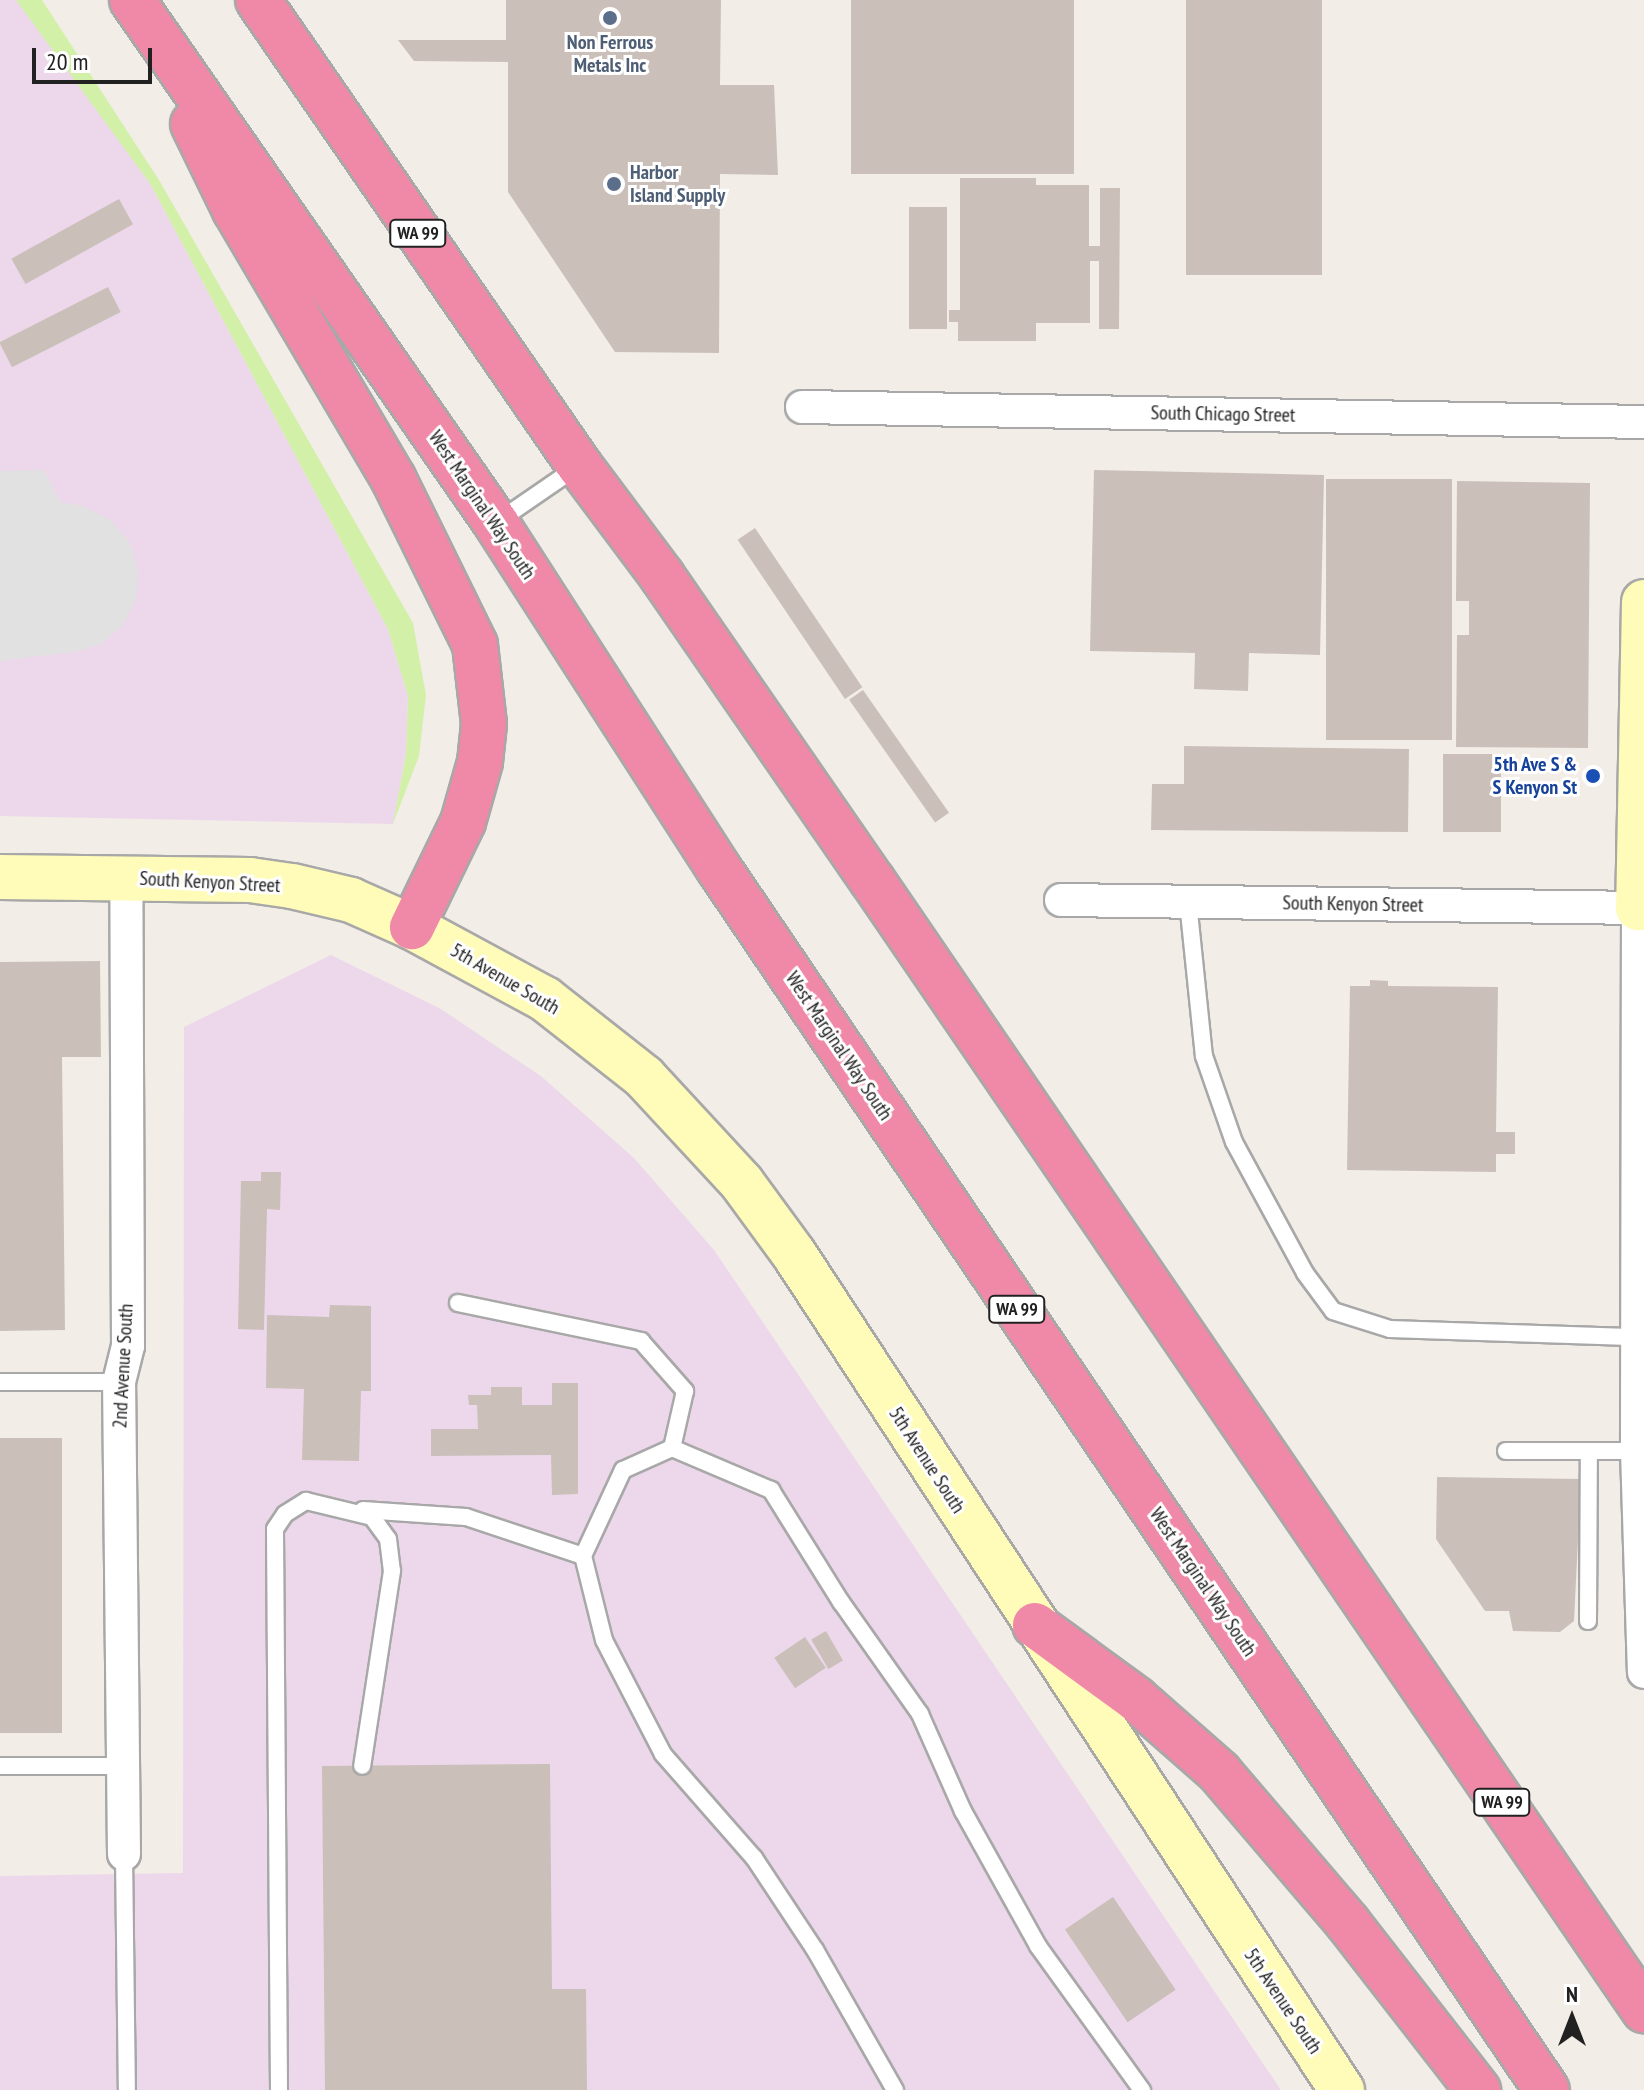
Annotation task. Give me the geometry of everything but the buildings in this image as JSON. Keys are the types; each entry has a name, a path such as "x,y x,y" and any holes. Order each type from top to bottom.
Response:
{"highway":[{"name":"West Marginal Way South","path":"132,0 496,523 719,869 1547,2090"},
{"path":"132,0 235,210 393,478 475,645 484,724 480,762 463,822 412,927"},
{"name":"WA 99","path":"258,0 579,465 662,576 872,880 1644,2010"},
{"path":"1035,1625 1136,1699 1219,1772 1348,1923 1478,2090"}],"street":[{"name":"South Chicago Street","path":"802,407 1644,422"},
{"path":"1644,602 1637,1337 1644,1672"},
{"name":"South Kenyon Street","path":"0,877 250,880 351,900 412,927"},
{"name":"2nd Avenue South","path":"124,1854 120,1766 119,1382 128,1346 126,878"},
{"name":"South Kenyon Street","path":"1061,900 1641,908"},
{"name":"5th Avenue South","path":"412,927 545,999 592,1034 644,1077 733,1172 794,1254 1342,2090"}],"lane":[{"path":"496,523 579,465"},
{"path":"1188,902 1204,1056 1234,1142 1305,1273 1333,1311 1390,1329 1637,1337"},
{"path":"458,1303 641,1341 685,1391 672,1448"},
{"path":"0,1382 119,1382"},
{"path":"895,2090 815,1950 754,1858 663,1754 604,1640 583,1556 623,1470 672,1448 771,1490 841,1602 920,1714 963,1811 1038,1946 1142,2090"},
{"path":"1506,1451 1637,1451"},
{"path":"1588,1621 1589,1451"},
{"path":"279,2090 275,1529 285,1514 306,1501 353,1509 466,1517 583,1556"},
{"path":"353,1509 372,1517 388,1539 392,1571 362,1766"},
{"path":"0,1766 120,1766"},
{"path":"124,1854 127,2090"}],"shaded area":[{"path":"0,0 16,0 37,25 151,185 388,629 408,696 406,754 393,824 0,816"},
{"path":"44,470 60,502 83,506 109,519 129,541 138,569 136,599 123,625 101,644 78,651 0,661 0,471"},
{"path":"331,955 441,1009 542,1077 634,1158 714,1250 1281,2090 0,2090 0,1876 183,1873 184,1027"}],"green space":[{"path":"16,0 42,0 159,180 413,623 426,695 419,756 393,824 406,754 408,696 388,629 151,185"}],"place":[{"name":"Non Ferrous Metals Inc","path":"610,18"},
{"name":"Harbor Island Supply","path":"614,184"},
{"name":"5th Ave S & S Kenyon St","path":"1593,776"}]}
